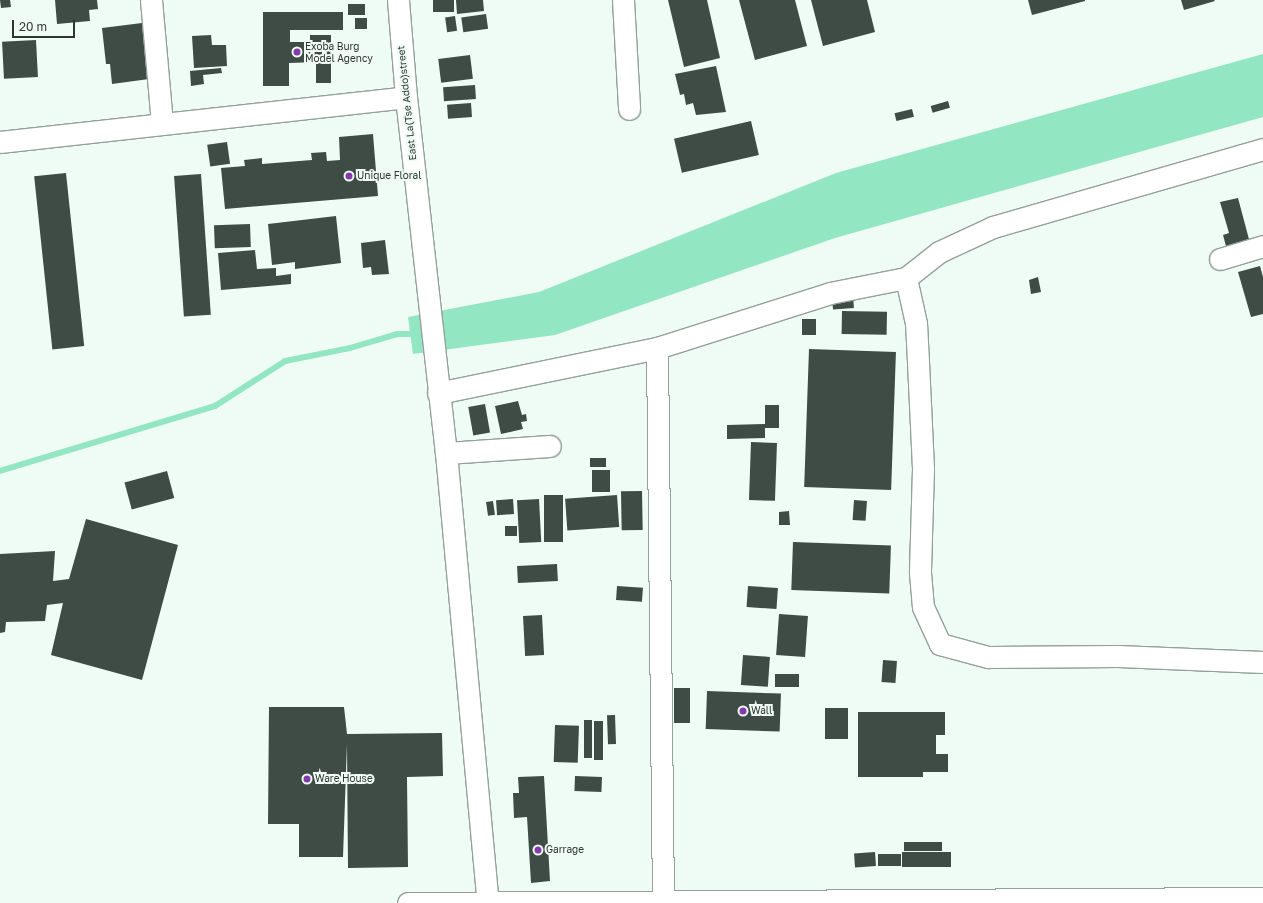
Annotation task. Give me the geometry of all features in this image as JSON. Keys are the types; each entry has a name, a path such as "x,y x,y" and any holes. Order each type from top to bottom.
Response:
{"street":[{"path":"151,0 162,124"},
{"name":"East La(Tse Addo)street","path":"398,0 406,97 429,301 434,368 446,453 488,902"},
{"path":"623,0 629,109"},
{"path":"0,142 406,97"},
{"path":"438,393 657,348 830,293 906,278 940,252 994,227 1263,149"},
{"path":"1220,259 1263,246"},
{"path":"906,278 916,323 923,469 920,573 923,607 940,644 988,657 1118,656 1263,662"},
{"path":"657,348 663,902"},
{"path":"446,453 550,446"},
{"path":"408,903 1263,898"}],"shaded area":[{"path":"1263,54 1263,117 835,238 555,335 413,354 408,317 539,292 836,173"}],"building":[{"path":"0,0 10,0 11,7 1,8"},
{"path":"55,0 97,0 98,9 89,10 90,21 57,24"},
{"path":"433,0 454,0 454,12 433,12"},
{"path":"456,0 483,0 484,11 457,14"},
{"path":"668,0 707,0 720,58 684,67"},
{"path":"739,0 795,0 807,46 755,60"},
{"path":"811,0 867,0 875,32 823,46"},
{"path":"1028,0 1085,0 1085,1 1032,15"},
{"path":"1181,0 1214,0 1215,1 1184,10"},
{"path":"348,4 365,4 365,15 348,15"},
{"name":"Exoba Burg Model Agency","path":"263,12 343,12 343,30 290,30 290,42 310,42 310,35 331,35 331,83 316,83 316,62 289,63 289,86 263,86"},
{"path":"486,14 488,29 463,32 461,17"},
{"path":"455,16 457,31 447,32 445,17"},
{"path":"355,18 367,18 367,29 355,29"},
{"path":"142,23 149,79 112,84 110,64 106,64 102,28"},
{"path":"211,35 212,45 226,45 227,66 194,68 192,36"},
{"path":"36,40 38,77 4,79 2,42"},
{"path":"470,55 473,79 441,83 438,59"},
{"path":"716,66 726,112 696,115 693,103 686,105 684,94 680,95 675,74"},
{"path":"221,68 222,73 203,75 204,84 191,86 190,71"},
{"path":"475,85 476,99 444,101 443,87"},
{"path":"948,101 950,108 933,113 931,106"},
{"path":"471,103 472,117 448,119 447,105"},
{"path":"912,109 914,117 896,121 895,113"},
{"path":"751,121 759,155 682,173 674,139"},
{"path":"373,134 378,196 225,209 221,168 245,166 244,160 262,158 262,164 312,160 311,153 326,152 327,161 340,160 339,137"},
{"path":"227,142 230,164 210,167 207,145"},
{"path":"66,173 84,346 52,349 34,176"},
{"path":"201,174 211,315 184,317 174,176"},
{"path":"1238,198 1250,243 1227,250 1223,235 1229,233 1220,202"},
{"path":"336,216 341,263 295,269 295,262 272,265 268,224"},
{"path":"250,224 251,247 215,248 214,225"},
{"path":"385,240 389,274 372,275 371,267 363,268 361,243"},
{"path":"255,250 257,269 276,268 276,276 291,274 291,284 221,290 218,253"},
{"path":"1260,266 1263,277 1263,314 1251,317 1238,272"},
{"path":"1038,277 1041,292 1031,294 1029,280"},
{"path":"853,295 854,308 833,309 832,296"},
{"path":"842,311 887,312 887,335 842,334"},
{"path":"802,319 816,319 816,335 802,335"},
{"path":"809,349 896,352 891,490 804,487"},
{"path":"518,401 522,415 526,414 527,421 521,422 523,429 501,434 495,406"},
{"path":"485,404 490,433 473,436 468,407"},
{"path":"765,405 779,405 779,428 765,428 765,438 727,439 727,425 765,424"},
{"path":"751,442 777,443 775,501 749,500"},
{"path":"590,458 606,458 606,467 590,467"},
{"path":"592,470 610,470 610,492 592,492"},
{"path":"167,471 174,498 132,509 124,482"},
{"path":"621,491 642,491 643,530 622,530"},
{"path":"544,495 563,495 563,542 544,542"},
{"path":"617,495 619,527 567,531 565,499"},
{"path":"513,499 514,514 497,515 496,500"},
{"path":"539,499 541,542 519,543 517,500"},
{"path":"854,500 867,501 866,521 853,520"},
{"path":"493,501 495,515 488,516 486,502"},
{"path":"789,511 790,525 779,525 779,512"},
{"path":"86,519 178,545 142,680 51,655 63,603 47,605 45,621 6,622 5,632 0,633 0,554 55,551 53,581 69,579"},
{"path":"505,526 517,526 517,536 505,536"},
{"path":"793,542 891,545 889,593 791,590"},
{"path":"557,564 558,581 518,583 517,566"},
{"path":"617,586 643,588 642,602 616,600"},
{"path":"748,586 778,588 776,609 747,607"},
{"path":"779,614 808,616 805,657 776,655"},
{"path":"542,615 544,655 525,656 523,616"},
{"path":"743,655 770,657 768,687 741,685"},
{"path":"883,660 897,661 895,683 881,682"},
{"path":"775,674 799,674 799,687 775,687"},
{"path":"674,688 690,688 690,723 674,723"},
{"name":"Wall","path":"707,691 781,694 780,732 706,729"},
{"path":"269,707 344,707 347,734 442,733 443,776 407,777 408,867 348,868 347,744 343,857 299,857 299,824 268,824"},
{"path":"825,708 848,708 848,739 825,739"},
{"path":"858,712 945,712 945,735 936,735 936,754 948,754 948,772 923,772 923,777 858,777"},
{"path":"607,715 615,715 616,744 608,744"},
{"path":"584,720 592,720 592,758 584,758"},
{"path":"594,721 603,721 603,760 594,760"},
{"path":"555,725 579,726 578,763 554,762"},
{"name":"Garrage","path":"544,776 550,881 531,883 527,817 514,818 513,793 519,793 518,777"},
{"path":"575,776 602,777 601,792 574,791"},
{"path":"904,842 942,842 942,851 904,851"},
{"path":"875,852 876,866 855,867 854,853"},
{"path":"902,852 951,852 951,867 902,867"},
{"path":"878,854 901,854 901,866 878,866"}],"waterway":[{"path":"0,471 215,406 285,361 350,348 397,334 418,334"}],"place":[{"name":"Exoba Burg Model Agency","path":"297,52"},
{"name":"Unique Floral","path":"349,176"},
{"name":"Wall","path":"743,711"},
{"name":"Ware House","path":"307,779"},
{"name":"Garrage","path":"538,850"}]}
